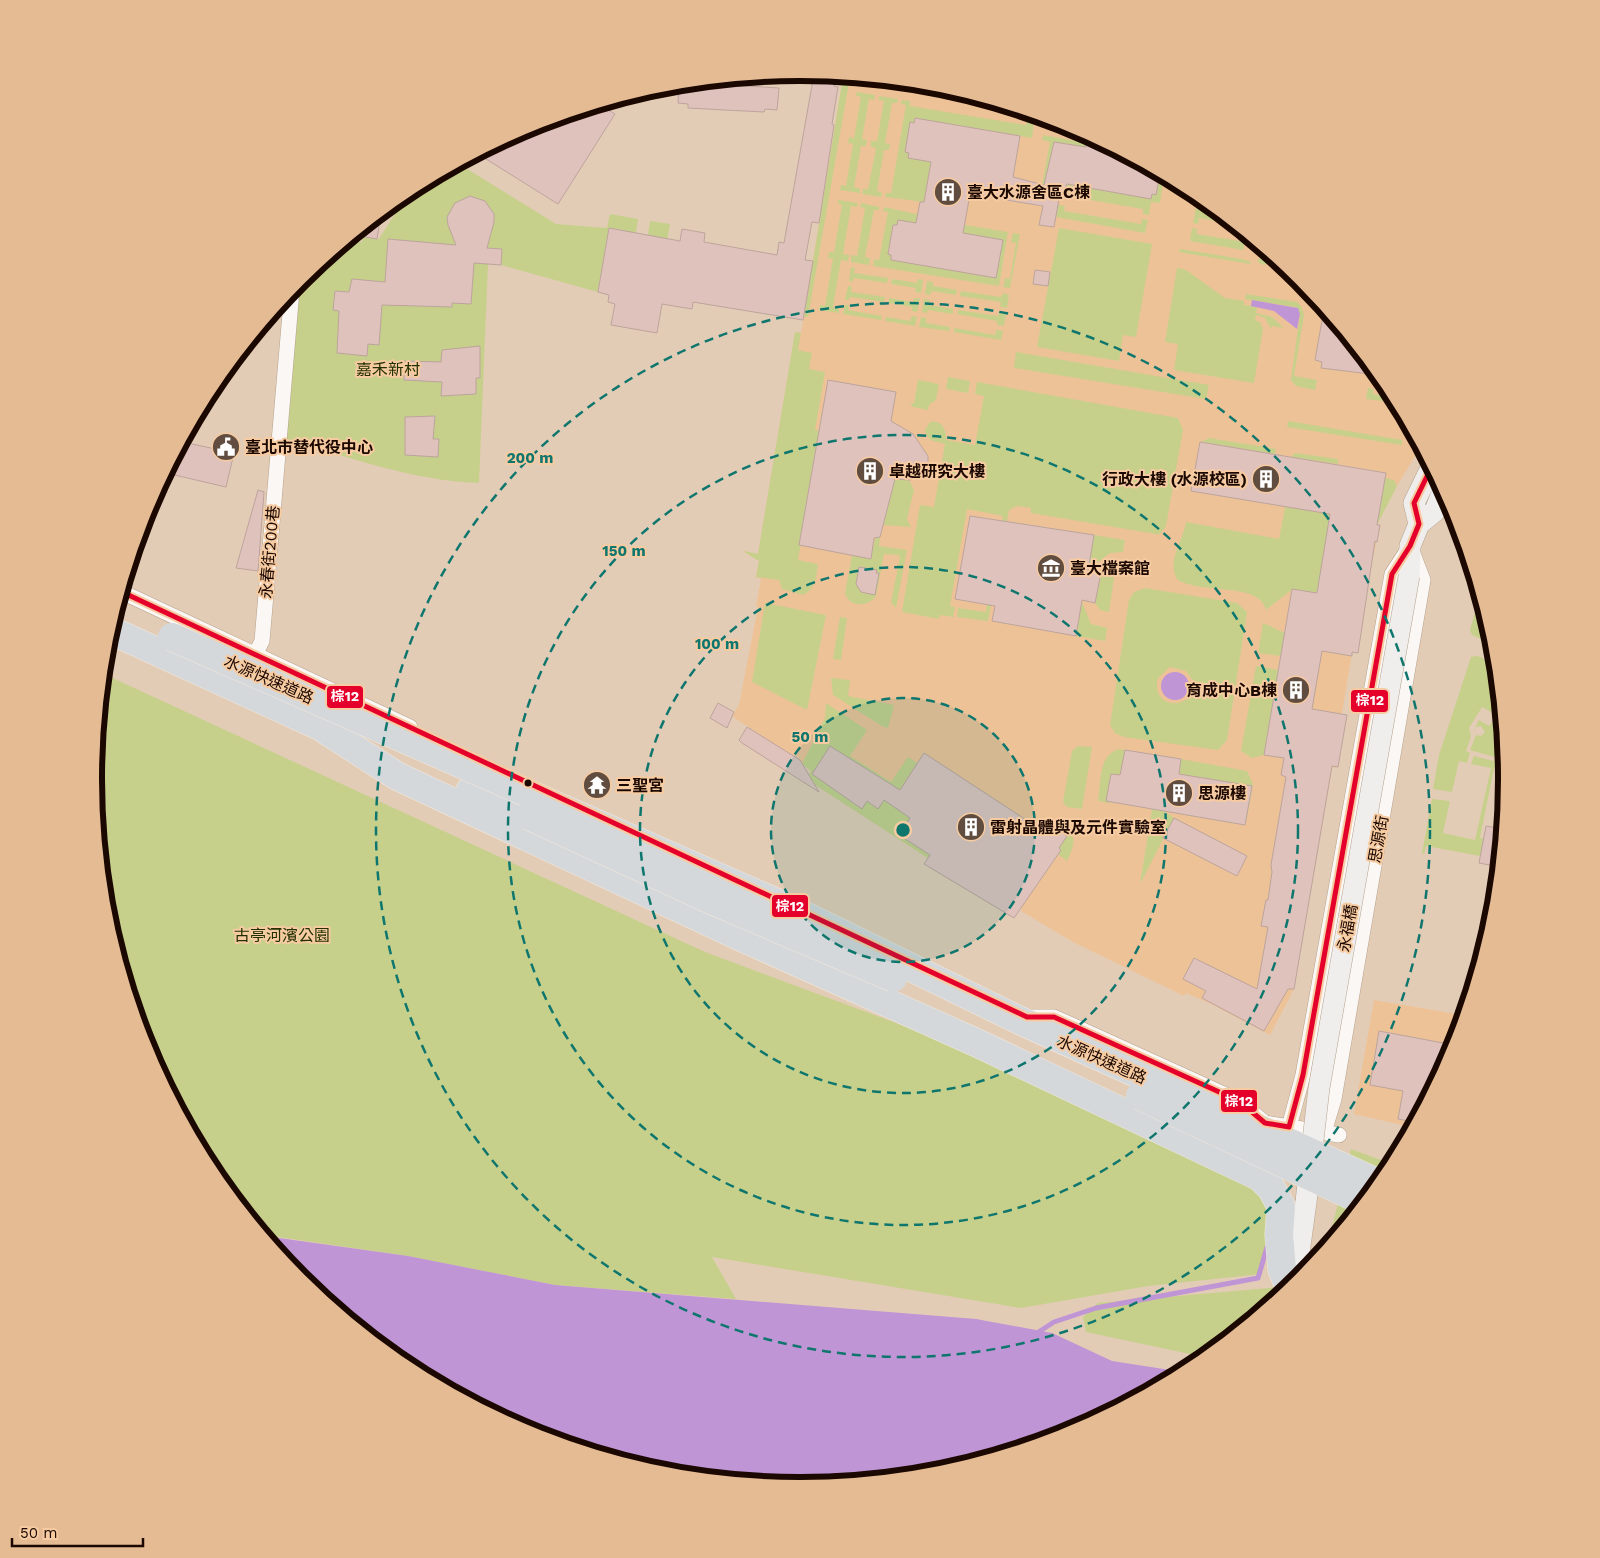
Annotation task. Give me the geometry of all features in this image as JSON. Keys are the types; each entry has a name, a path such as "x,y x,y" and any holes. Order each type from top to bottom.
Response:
{"highway":[{"name":"水源快速道路","path":"122,615 789,908 1021,1021 1371,1180"},
{"name":"水源快速道路","path":"118,634 324,728 529,816 713,902 898,980 1358,1199"},
{"path":"324,728 397,776 743,938 977,1042 1260,1177 1271,1188 1281,1206 1279,1235 1282,1268 1286,1279"}],"street":[{"name":"永春街200巷","path":"255,655 262,641 291,303"},
{"path":"1419,524 1414,503 1428,474"},
{"name":"思源街","path":"1289,1127 1303,1075 1392,574 1410,546 1419,524 1435,511 1439,500"},
{"name":"思源街","path":"1409,576 1410,546"},
{"name":"思源街","path":"1324,1132 1334,1099 1423,580 1410,546"},
{"name":"永福橋","path":"1297,1268 1319,1088 1409,576"},
{"path":"127,594 1027,1017 1046,1032 1060,1051 1228,1129 1265,1123 1339,1135"},
{"path":"1027,1017 1054,1017 1239,1101 1265,1123"},
{"path":"1046,1032 1067,1036 1266,1129 1285,1148 1298,1173 1306,1202"}],"shaded area":[{"path":"842,83 891,87 981,105 1067,134 1109,153 1188,199 1225,225 1260,254 1293,286 1325,319 1354,354 1380,391 1417,453 1377,524 1380,525 1364,600 1366,601 1358,653 1352,653 1342,714 1347,715 1338,767 1332,768 1294,989 1270,1035 1211,1004 1186,993 1184,996 1073,942 1021,911 1022,908 989,886 930,855 928,858 806,779 811,771 802,764 798,757 795,755 788,763 778,747 732,716 739,705 758,607 756,606 761,579 756,577 759,561 743,551 758,554 795,332 801,333"},
{"path":"1252,300 1298,308 1300,314 1297,329 1274,311 1251,306"},
{"path":"1175,672 1185,676 1189,686 1185,696 1175,700 1165,696 1161,686 1165,676"},
{"path":"1374,1000 1457,1014 1426,1088 1405,1126 1354,1114"},
{"path":"273,1237 408,1256 555,1285 976,1319 1052,1333 1112,1361 1170,1370 1109,1405 1067,1424 981,1453 936,1463 891,1471 800,1477 709,1471 619,1453 576,1440 533,1424 491,1405 412,1359 375,1333 340,1304"}],"green space":[{"path":"842,83 849,83 808,317 804,316"},
{"path":"857,92 875,95 874,100 869,99 862,139 867,140 866,146 861,146 854,187 860,189 860,193 840,190 841,185 846,186 853,144 848,143 849,137 854,138 861,97 856,96"},
{"path":"879,96 898,99 897,103 892,103 885,143 890,144 889,150 884,150 877,191 882,192 881,197 862,194 863,189 868,189 876,148 871,147 871,141 877,141 884,101 879,100"},
{"path":"902,100 910,101 910,106 1026,125 1027,121 1034,122 1032,138 915,118 914,123 910,123 905,152 909,153 908,157 931,160 924,202 885,197 886,193 891,193 906,105 901,104"},
{"path":"1043,135 1087,143 1086,149 1054,142 1045,179 1047,181 1151,199 1152,194 1156,195 1159,181 1163,184 1160,203 1151,202 1149,215 1143,214 1143,209 1037,191 1042,185 1050,142 1042,140"},
{"name":"嘉禾新村","path":"465,167 556,224 607,228 610,214 638,219 636,233 609,228 598,292 501,265 488,264 479,483 430,478 406,473 286,439 300,294 355,241 362,242 363,237 379,239 398,209"},
{"path":"838,200 858,203 857,207 851,206 843,254 849,255 848,261 841,260 833,307 839,309 839,313 819,310 820,305 825,306 833,259 828,258 829,252 834,252 842,205 838,203"},
{"path":"861,203 879,207 879,210 874,210 865,257 870,258 869,265 851,262 851,255 857,256 865,208 860,207"},
{"path":"1058,205 1065,206 1064,211 1141,224 1142,219 1148,220 1145,233 1056,217"},
{"path":"884,207 921,215 919,225 898,220 897,225 893,225 888,254 891,255 891,260 996,278 1003,240 958,232 959,224 1008,232 999,286 873,266 874,259 879,260 888,212 883,211"},
{"path":"1196,207 1200,208 1221,222 1199,218 1198,224 1193,223"},
{"path":"650,221 670,224 658,293 662,238 648,235"},
{"path":"1059,228 1152,244 1136,337 1123,335 1119,361 1037,347"},
{"path":"1192,228 1197,229 1197,234 1245,242 1243,250 1190,241"},
{"path":"1013,233 1020,234 1010,288 1003,287 1005,278 1010,279 1016,243 1011,242"},
{"path":"1180,249 1251,262 1250,264 1179,252"},
{"path":"1264,258 1269,263 1263,265 1258,262 1258,259"},
{"path":"851,267 855,268 854,273 888,278 887,283 854,278 852,282 849,281"},
{"path":"1177,268 1186,270 1225,298 1244,301 1244,305 1257,307 1256,313 1272,317 1284,328 1272,326 1271,329 1265,318 1256,315 1255,320 1260,322 1263,329 1254,383 1174,370 1178,344 1165,342"},
{"path":"892,279 917,283 918,279 923,280 921,293 915,292 916,288 891,284"},
{"path":"927,281 933,282 933,286 957,290 956,295 932,291 930,295 925,294"},
{"path":"848,286 852,287 851,292 885,297 884,302 850,297 849,300 845,300"},
{"path":"961,291 1001,297 1003,293 1009,295 1007,308 1000,307 1001,302 960,296"},
{"path":"1246,294 1297,302 1301,306 1304,315 1294,376 1317,380 1315,390 1296,386 1291,380 1300,314 1295,307 1245,299"},
{"path":"889,298 913,302 915,298 920,298 917,312 912,311 912,307 888,303"},
{"path":"924,299 930,300 929,305 953,309 953,314 928,310 927,313 922,312"},
{"path":"845,305 849,305 848,310 882,316 881,320 843,314"},
{"path":"958,310 998,316 999,312 1006,313 1004,326 997,325 997,321 957,314"},
{"path":"912,316 917,317 915,326 885,321 886,317 910,321"},
{"path":"921,317 926,318 926,323 950,327 949,331 919,327"},
{"path":"954,328 995,335 996,330 1003,331 1001,340 954,332"},
{"path":"795,332 801,333 798,350 812,353 809,369 825,372 815,430 820,431 798,560 818,564 813,586 803,595 782,589 779,580 756,577 759,561 743,551 758,554"},
{"path":"1016,352 1209,385 1206,399 1014,368"},
{"path":"948,377 970,381 968,393 946,389"},
{"path":"918,380 939,384 936,400 929,405 928,410 913,407 910,404 914,403"},
{"path":"977,382 1178,418 1183,430 1166,526 1160,534 1156,534 1031,513 1031,508 1017,506 1009,510 988,621 957,617 958,608 986,612 1003,516 967,509 950,606 955,607 953,617 940,615 939,619 902,612 920,505 934,507 945,444 930,439 925,430 930,422 938,422 945,430 946,440 975,445 984,396 975,394"},
{"path":"1368,388 1373,389 1373,394 1383,396 1390,407 1383,401 1366,399"},
{"path":"1288,421 1402,440 1402,445 1287,427"},
{"path":"1209,438 1276,449 1275,454 1201,442"},
{"path":"1295,453 1338,459 1338,464 1291,457"},
{"path":"891,475 909,480 914,490 907,519 911,527 883,525"},
{"path":"1385,478 1394,480 1397,486 1377,525"},
{"path":"1285,507 1330,514 1340,597 1293,589 1292,592 1290,591 1266,610 1261,601 1253,595 1199,587 1177,579 1173,565 1174,558 1186,522 1279,539"},
{"path":"1094,535 1125,540 1123,552 1110,553 1088,570"},
{"path":"876,536 880,537 879,546 907,550 896,608 891,602 900,557 898,555 884,554 876,596 873,600 864,604 854,603 847,598 845,593 852,555 870,559"},
{"path":"1111,564 1116,564 1109,612 1100,610 1095,603 1101,573"},
{"path":"1145,588 1237,603 1247,612 1227,740 1218,750 1124,737 1115,733 1110,725 1129,600 1134,592","holes":["1170,667 1186,671 1194,682 1192,694 1180,702 1167,702 1158,693 1158,678"]},
{"path":"1082,602 1091,624 1107,628 1105,641 1076,636"},
{"path":"765,603 826,615 807,710 752,682"},
{"path":"1477,609 1483,638 1481,639 1472,635 1470,630"},
{"path":"840,617 847,618 841,660 833,659"},
{"path":"1263,623 1285,633 1281,656 1258,653"},
{"path":"1471,657 1481,657 1487,662 1494,708 1491,712 1482,707 1469,728 1471,736 1466,751 1470,753 1467,763 1459,761 1452,792 1433,789 1439,755"},
{"path":"1256,666 1279,670 1264,755 1252,758 1241,751"},
{"name":"古亭河濱公園","path":"110,677 705,952 931,1036 1275,1197 1261,1274 1148,1286 1021,1308 712,1257 736,1299 555,1285 408,1256 273,1236 246,1204 220,1167 174,1088 155,1046 139,1003 126,960 108,870 102,779 104,733"},
{"path":"831,678 850,680 848,696 894,705 888,728 833,695"},
{"path":"826,703 867,730 850,756 891,782 908,757 917,763 890,804 910,818 899,835 930,855 928,858 806,779 811,771 802,764 825,718"},
{"path":"1479,720 1489,726 1495,720 1497,758 1470,750 1476,735 1481,736 1485,732 1481,726 1476,727 1473,732"},
{"path":"1078,746 1092,747 1082,809 1067,807 1063,802 1072,751"},
{"path":"1119,749 1125,750 1120,775 1111,774 1106,801 1115,804 1098,801 1100,778 1104,763 1112,752"},
{"path":"1474,756 1497,762 1498,769 1494,768 1480,838 1495,841 1493,858 1426,846 1424,854 1422,853 1432,799 1450,801 1443,833 1475,840 1491,768 1471,764"},
{"path":"1181,759 1247,771 1253,784 1246,825 1252,786 1179,774"},
{"path":"1152,809 1165,812 1174,818 1140,884"},
{"path":"1027,818 1058,823 1071,831 1073,839 1072,848 1067,861 1058,854"},
{"path":"1351,1149 1384,1161 1354,1204 1331,1232"},
{"path":"1277,1287 1225,1333 1194,1355 1086,1332 1083,1317 1098,1303"}],"building":[{"path":"813,82 835,83 834,86 838,87 832,124 834,125 819,223 812,222 805,260 813,261 803,320 693,302 692,309 662,304 657,333 611,325 615,304 608,302 609,295 598,292 609,228 680,241 682,229 705,233 704,242 777,255 779,242 784,243"},
{"path":"731,85 779,88 777,110 765,109 764,112 688,108 688,104 678,103 679,92 709,87"},
{"path":"606,109 615,114 558,204 483,157 533,134"},
{"name":"臺大水源舍區C棟","path":"915,118 1020,136 1013,177 1044,185 1054,142 1086,147 1087,143 1159,181 1156,195 1152,194 1151,199 1067,184 1059,199 1054,227 1039,225 1043,206 970,194 963,233 1003,240 996,278 891,260 891,255 888,254 893,225 897,225 898,220 916,223 920,202 924,202 931,162 908,158 909,153 905,152 910,122 914,123"},
{"path":"470,196 485,201 494,214 494,222 487,248 502,249 501,265 474,263 471,304 452,303 452,307 382,305 379,345 368,344 367,356 337,353 339,311 333,310 335,291 349,292 352,279 385,282 388,239 456,245 447,217 455,203"},
{"path":"380,222 377,239 361,236"},
{"path":"1035,270 1050,272 1048,286 1033,284"},
{"path":"1323,317 1368,374 1321,368 1322,362 1315,360"},
{"path":"480,346 480,378 476,378 476,394 441,396 442,382 404,380 404,361 441,362 442,350"},
{"name":"卓越研究大樓","path":"828,380 896,392 891,421 913,434 928,456 928,468 921,478 909,480 895,479 880,537 874,538 871,559 799,545"},
{"path":"435,416 433,439 439,439 438,457 405,455 405,417"},
{"path":"1200,442 1386,473 1377,525 1380,525 1377,542 1375,541 1358,653 1352,652 1352,656 1322,651 1312,709 1347,715 1338,767 1332,766 1294,989 1288,989 1264,1031 1202,998 1206,991 1183,979 1194,958 1257,989 1268,927 1261,926 1266,900 1268,900 1272,872 1271,865 1286,777 1281,775 1284,758 1264,755 1292,589 1317,593 1330,514 1191,491"},
{"path":"189,443 234,453 226,487 172,474"},
{"path":"258,490 264,492 258,571 236,568"},
{"path":"970,516 1094,535 1088,571 1101,573 1095,603 1082,600 1076,636 992,621 995,606 955,599"},
{"path":"859,567 877,570 876,573 879,573 875,595 861,592 856,584"},
{"path":"718,703 734,712 727,728 710,718"},
{"path":"747,727 800,760 819,792 742,743 739,740"},
{"name":"雷射晶體與及元件實驗室","path":"830,746 900,790 924,753 1043,831 1048,824 1067,836 1059,848 1061,850 1014,918 924,864 930,855 899,835 910,818 884,800 878,809 867,801 862,809 812,774"},
{"name":"思源樓","path":"1125,750 1181,759 1179,774 1252,786 1245,825 1106,801 1111,774 1120,775"},
{"path":"1174,818 1247,856 1237,876 1163,838"},
{"path":"1486,826 1496,828 1492,866 1479,863"},
{"path":"1379,1031 1446,1043 1426,1088 1408,1121 1398,1119 1403,1091 1370,1085"}],"waterway":[{"path":"1037,1333 1054,1322 1096,1308 1258,1278 1268,1244"}],"transit line":[{"name":"棕12","path":"127,594 1027,1017 1054,1017 1239,1101 1265,1123 1289,1127 1303,1075 1392,574 1410,546 1419,524 1414,503 1428,474"}],"place":[{"name":"臺大水源舍區C棟","path":"948,192"},
{"name":"臺北市替代役中心","path":"226,447"},
{"name":"卓越研究大樓","path":"870,471"},
{"name":"行政大樓 (水源校區)","path":"1266,479"},
{"name":"臺大檔案館","path":"1051,568"},
{"name":"育成中心B棟","path":"1296,690"},
{"name":"三聖宮","path":"597,785"},
{"name":"思源樓","path":"1179,793"},
{"name":"雷射晶體與及元件實驗室","path":"971,827"}]}
